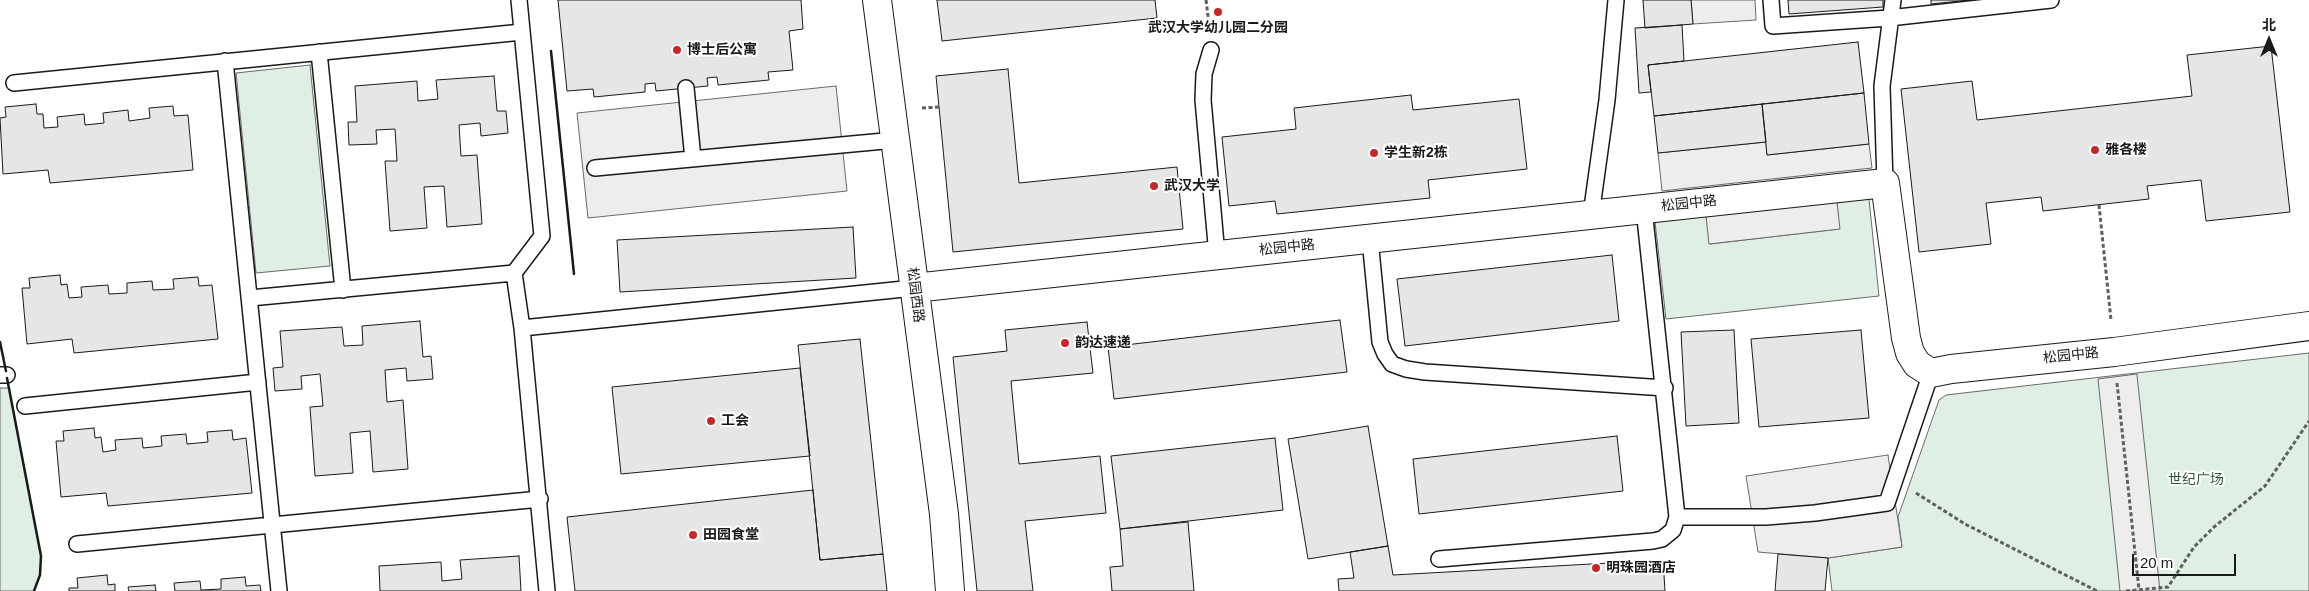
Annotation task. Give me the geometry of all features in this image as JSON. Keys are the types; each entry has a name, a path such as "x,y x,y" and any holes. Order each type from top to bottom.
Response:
{"street":[{"name":"松园西路","path":"877,0 944,514 950,591"},
{"name":"松园中路","path":"914,288 1885,183"},
{"path":"1885,183 1906,338 1910,353 1917,364 1931,373"},
{"name":"松园中路","path":"1931,373 1951,369 2114,352 2309,326"}],"lane":[{"path":"519,0 542,236 514,273 522,328 540,499 547,591"},
{"path":"1591,215 1607,100 1616,0"},
{"path":"1771,0 1773,26 1889,18 2051,0"},
{"path":"1885,183 1882,86 1889,18 1893,0"},
{"path":"14,83 522,32"},
{"path":"1211,50 1204,74 1203,100 1217,255"},
{"path":"319,52 343,290"},
{"path":"225,61 279,591"},
{"path":"686,88 693,159"},
{"path":"595,168 895,140"},
{"path":"1439,559 1653,542 1668,535 1673,530 1677,517 1665,388 1644,209"},
{"path":"1370,239 1380,342 1392,364 1406,369 1425,372 1665,388"},
{"path":"250,298 514,273"},
{"path":"522,328 914,288"},
{"path":"1677,517 1766,517 1815,513 1887,503 1931,373"},
{"path":"25,406 258,382"},
{"path":"77,544 540,499"}],"path":[{"path":"2099,205 2111,328"},
{"path":"2116,377 2139,590"},
{"path":"2126,591 2168,587 2194,547 2221,521 2265,486 2309,421"},
{"path":"1894,479 1965,524 2097,591"}],"green space":[{"path":"310,65 330,266 256,273 236,73"},
{"path":"1869,199 1879,296 1666,319 1655,222 1706,216 1710,244 1839,229 1837,202"},
{"name":"世纪广场","path":"2309,353 2309,591 1832,591 1828,558 1902,547 1898,517 1939,400 1946,395"},
{"path":"0,388 9,388 41,556 40,575 34,591 0,591"}],"shaded area":[{"path":"1691,0 1755,0 1756,20 1693,24"},
{"path":"836,86 847,191 588,218 577,113"},
{"path":"1766,142 1767,155 1869,144 1872,168 1662,191 1658,153"},
{"path":"1837,202 1840,229 1709,244 1706,216"},
{"path":"2137,374 2160,591 2120,591 2098,379"},
{"path":"1888,455 1902,547 1828,558 1758,552 1746,476"}],"building":[{"name":"博士后公寓","path":"558,0 801,0 803,29 789,31 793,70 768,72 769,80 718,85 717,77 707,78 708,86 656,91 655,83 645,84 645,92 594,97 593,89 567,91"},
{"path":"937,0 1155,0 1157,18 942,41"},
{"path":"1643,0 1691,0 1693,24 1645,28"},
{"path":"1788,0 1883,0 1883,7 1789,14"},
{"path":"1931,0 1970,0 1931,4"},
{"path":"1682,25 1684,61 1648,65 1651,92 1639,93 1635,28"},
{"path":"1858,42 1864,93 1654,116 1648,65"},
{"name":"雅各楼","path":"2271,46 2290,212 2206,221 2201,180 2147,186 2149,199 2043,211 2041,197 1986,203 1991,244 1919,252 1901,89 1972,81 1977,120 2192,96 2187,55"},
{"path":"1008,69 1019,183 1177,167 1183,229 953,252 936,76"},
{"path":"494,76 497,111 506,111 508,133 481,136 480,123 459,125 461,156 477,155 482,224 447,227 444,186 424,187 427,228 390,231 385,161 397,161 395,129 376,130 377,144 349,145 348,122 357,122 355,86 417,81 418,101 438,99 436,80"},
{"path":"1864,93 1869,144 1767,155 1762,104"},
{"name":"学生新2栋","path":"1411,95 1413,110 1519,99 1527,169 1428,180 1430,198 1277,214 1275,201 1229,206 1222,137 1296,129 1294,108"},
{"path":"36,104 37,114 43,114 44,128 58,127 57,117 84,114 85,125 104,123 103,113 128,110 129,121 150,118 149,108 173,106 174,116 188,115 193,170 50,183 48,170 3,174 0,118 6,117 5,107"},
{"path":"1762,104 1766,142 1658,153 1654,116"},
{"path":"853,227 856,278 620,292 617,240"},
{"path":"1612,255 1619,321 1405,346 1397,279"},
{"path":"60,275 61,285 67,284 69,298 82,297 81,287 108,285 109,294 127,293 127,283 152,281 153,290 174,289 173,279 198,277 199,286 212,285 218,339 74,353 72,339 27,344 22,288 30,288 29,278"},
{"path":"1340,320 1347,372 1114,399 1108,347"},
{"path":"420,321 423,357 431,356 433,379 407,381 406,368 385,370 387,402 403,400 408,469 373,472 370,431 350,433 353,473 315,476 310,407 323,406 320,374 301,376 302,389 275,391 273,368 283,367 280,331 342,327 344,346 363,345 362,326"},
{"path":"1087,322 1093,373 1011,381 1019,464 1100,456 1106,513 1025,521 1033,591 977,591 953,357 1007,351 1005,330"},
{"path":"1734,330 1739,423 1686,426 1681,332"},
{"path":"1861,330 1869,418 1759,427 1751,339"},
{"path":"860,339 883,554 820,560 798,345"},
{"name":"工会","path":"800,368 810,456 621,474 612,387"},
{"path":"1368,426 1388,546 1308,559 1288,439"},
{"path":"94,428 95,438 101,437 103,452 116,450 115,440 142,438 143,448 162,446 161,436 186,434 187,444 208,442 207,432 232,430 233,440 246,438 252,493 108,506 106,493 61,497 56,441 64,441 63,431"},
{"path":"1617,436 1623,491 1419,514 1413,459"},
{"path":"1275,438 1283,510 1120,529 1111,456"},
{"name":"田园食堂","path":"813,490 820,560 883,554 887,591 575,591 567,517"},
{"path":"1188,522 1194,591 1112,591 1110,567 1123,566 1120,529"},
{"name":"明珠园酒店","path":"1388,546 1393,575 1663,560 1665,591 1339,591 1338,579 1354,578 1350,552"},
{"path":"1778,554 1828,558 1825,591 1775,591"},
{"path":"519,556 521,591 380,591 379,566 441,562 442,581 462,579 460,560"},
{"path":"107,575 108,585 115,584 115,591 69,591 69,588 78,588 77,578"},
{"path":"245,577 246,586 260,585 261,591 175,591 174,583 200,581 201,590 221,589 221,579"},
{"path":"155,585 156,591 129,591 128,587"}],"wall":[{"path":"551,51 574,274"},
{"path":"0,342 6,371"},
{"path":"7,378 41,556 40,575 34,591"}],"place":[{"name":"武汉大学幼儿园二分园","path":"1218,12"},
{"name":"博士后公寓","path":"677,50"},
{"name":"雅各楼","path":"2095,150"},
{"name":"学生新2栋","path":"1374,153"},
{"name":"武汉大学","path":"1154,186"},
{"name":"韵达速递","path":"1065,343"},
{"name":"工会","path":"711,421"},
{"name":"田园食堂","path":"693,535"},
{"name":"明珠园酒店","path":"1596,568"}]}
